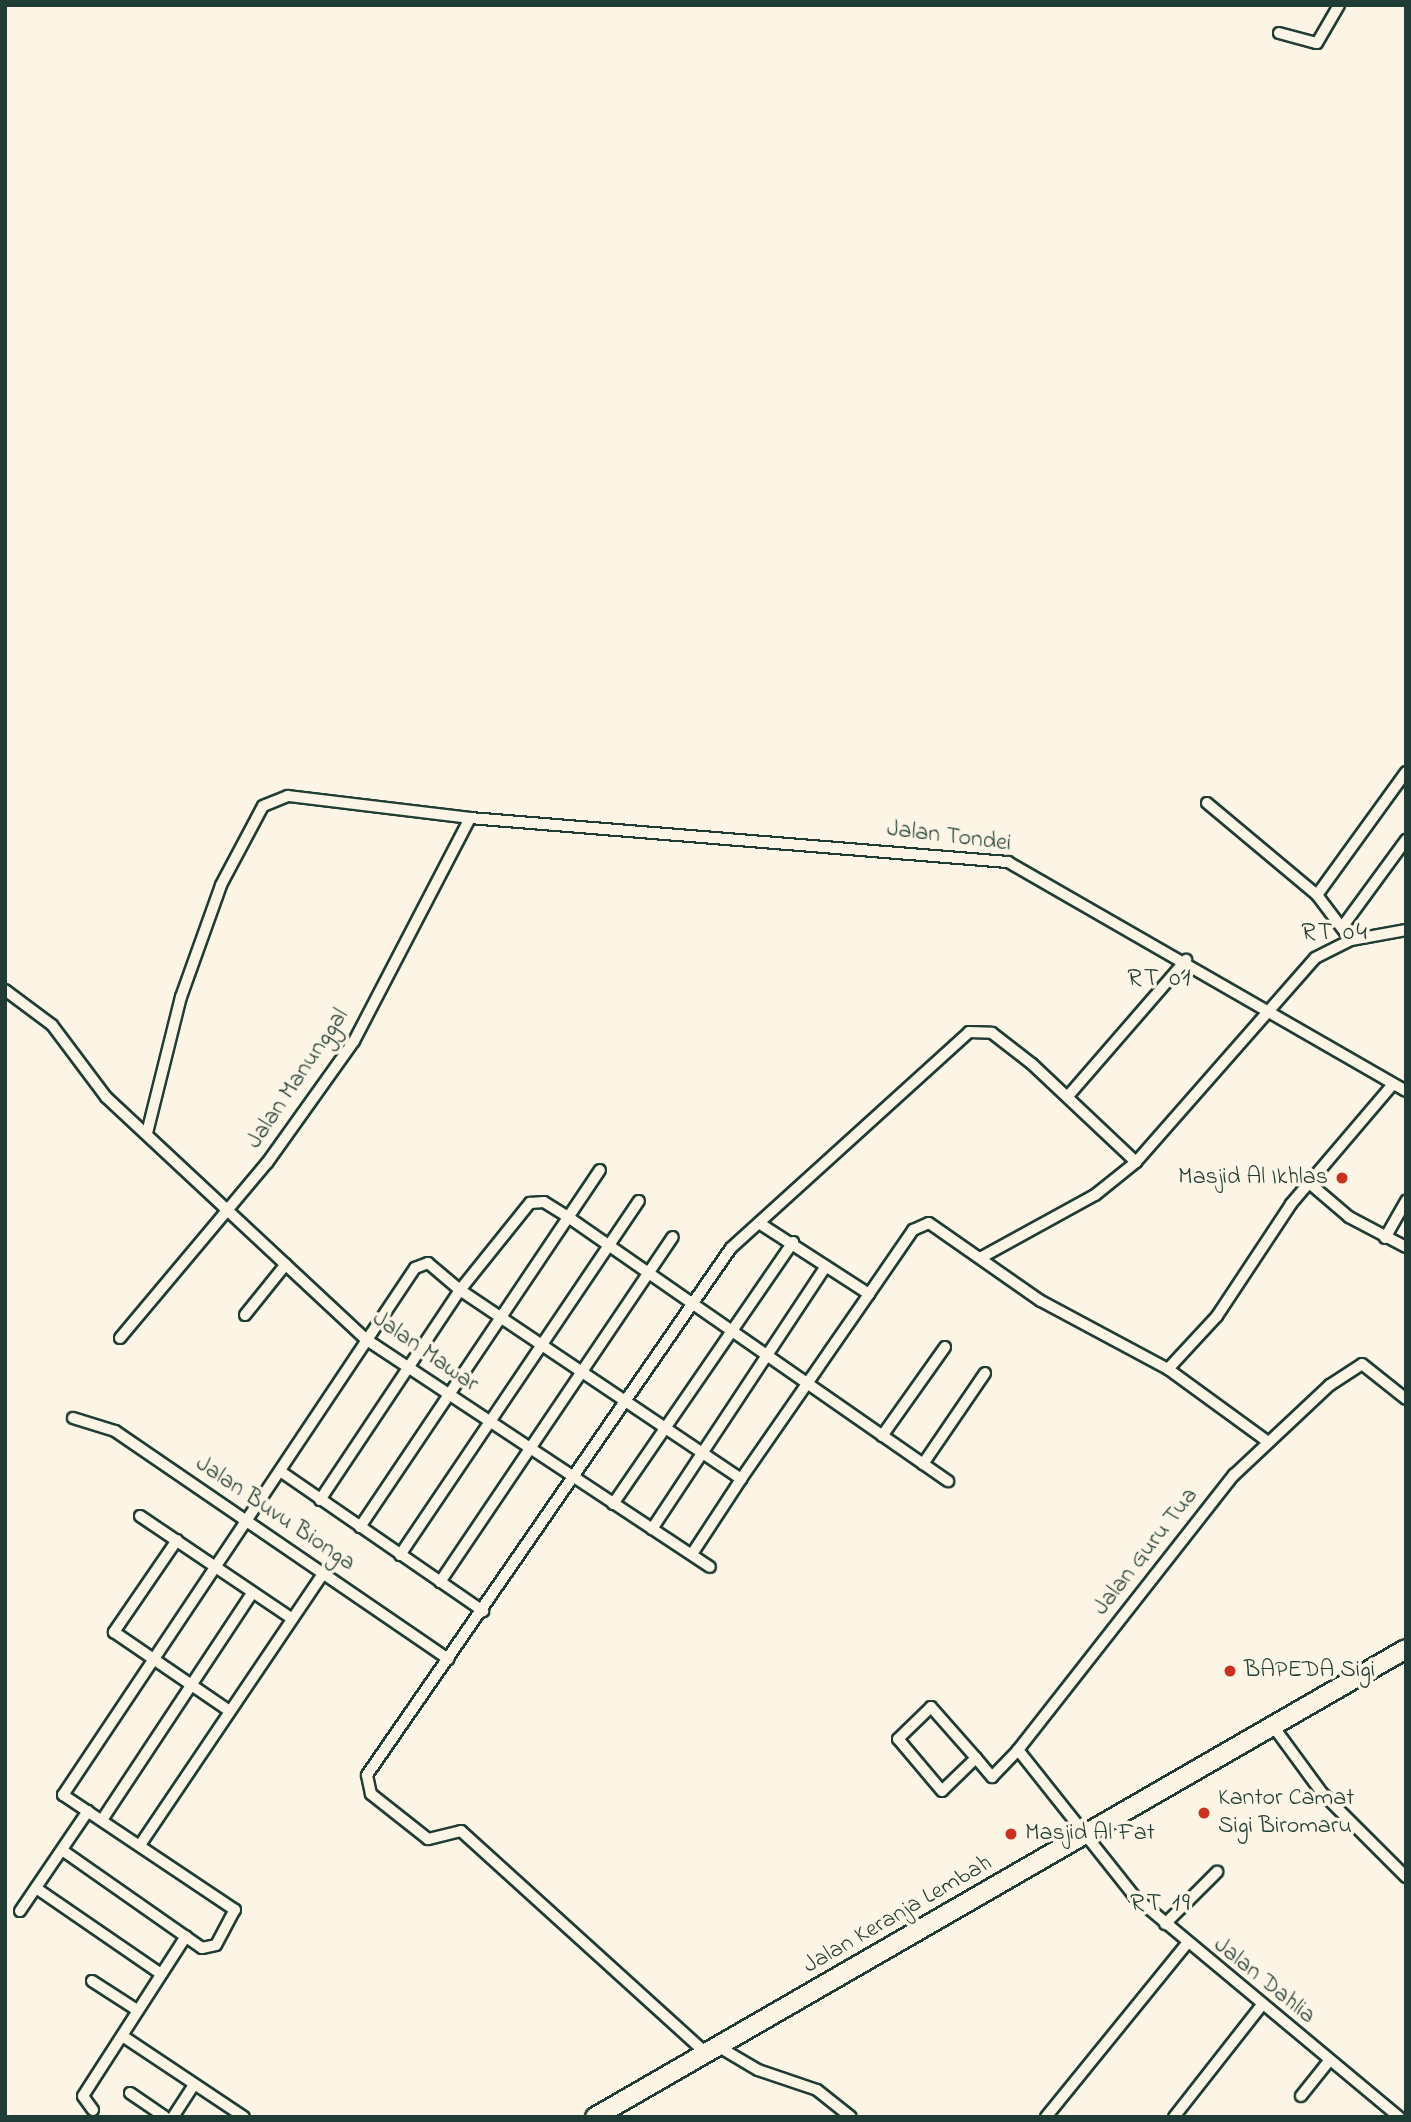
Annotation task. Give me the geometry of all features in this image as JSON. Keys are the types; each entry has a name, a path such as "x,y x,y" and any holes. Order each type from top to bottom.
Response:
{"main road":[{"name":"Jalan Keranja Lembah","path":"595,2117 1406,1649"}],"street":[{"path":"1279,33 1317,43 1339,5"},
{"path":"1317,895 1406,772"},
{"name":"Jalan Tondei","path":"147,1133 199,942 263,806 288,796 338,798 470,818 1009,862 1186,960 1406,1091"},
{"path":"1207,803 1317,895 1351,940"},
{"name":"Jalan Manunggal","path":"120,1338 226,1209 354,1041 470,818"},
{"path":"1343,926 1406,840"},
{"path":"982,1257 1095,1195 1136,1162 1315,958 1351,940 1406,930"},
{"path":"1069,1096 1186,960"},
{"name":"Jalan Mawar","path":"5,990 52,1024 106,1097 368,1340 529,1450 710,1567"},
{"path":"851,2117 817,2091 758,2070 713,2050 461,1831 428,1839 367,1789 367,1775 574,1479 689,1305 740,1237 759,1223 970,1032 992,1033 1069,1096 1136,1162"},
{"path":"1168,1369 1224,1307 1308,1182 1393,1084"},
{"path":"360,1527 447,1393 600,1170"},
{"path":"1308,1182 1385,1238 1406,1247"},
{"path":"400,1555 540,1343 639,1201"},
{"path":"1385,1238 1406,1201"},
{"path":"320,1500 460,1290 522,1207 544,1202 648,1272 689,1305 948,1480"},
{"path":"759,1223 793,1242 869,1294"},
{"path":"692,1555 741,1479 869,1294 922,1223 982,1257 1041,1301 1168,1369 1268,1442"},
{"path":"440,1583 673,1237"},
{"path":"613,1504 793,1242"},
{"path":"62,1850 186,1936 213,1948 235,1910 63,1795 152,1658 422,1262 741,1479"},
{"path":"245,1315 286,1264"},
{"path":"652,1529 826,1266"},
{"path":"882,1436 945,1347"},
{"name":"Jalan Guru Tua","path":"976,1758 992,1777 1018,1750 1195,1521 1268,1442 1354,1366 1370,1367 1406,1399"},
{"path":"923,1464 985,1373"},
{"name":"Jalan Buvu Bionga","path":"73,1418 115,1431 448,1659"},
{"path":"279,1471 483,1611"},
{"path":"140,1516 251,1595 291,1618"},
{"path":"177,1540 114,1632 229,1710"},
{"path":"140,1845 324,1572"},
{"path":"102,1820 251,1595"},
{"path":"931,1707 976,1758 942,1791 898,1740 931,1707"},
{"path":"1273,1726 1322,1793 1406,1877"},
{"path":"1018,1750 1087,1834"},
{"path":"20,1911 88,1811"},
{"name":"Jalan Dahlia","path":"1087,1834 1128,1889 1186,1945 1399,2117"},
{"path":"1397,1868 1406,1858"},
{"path":"1165,1924 1217,1872"},
{"path":"36,1888 161,1974"},
{"path":"93,2110 83,2096 124,2037 137,2010 186,1936"},
{"path":"1046,2117 1186,1945"},
{"path":"92,1981 137,2010"},
{"path":"1174,2117 1261,2006"},
{"path":"124,2037 244,2117"},
{"path":"1301,2096 1329,2061"},
{"path":"173,2117 194,2085"},
{"path":"130,2093 165,2117"}],"place":[{"name":"Masjid Al Ikhlas","path":"1342,1178"},
{"name":"BAPEDA Sigi","path":"1230,1671"},
{"name":"Kantor Camat Sigi Biromaru","path":"1204,1813"},
{"name":"Masjid Al Fat","path":"1011,1834"}],"district":[{"name":"RT 04","path":"1335,934"},
{"name":"RT 01","path":"1160,980"},
{"name":"RT 19","path":"1161,1905"}]}
